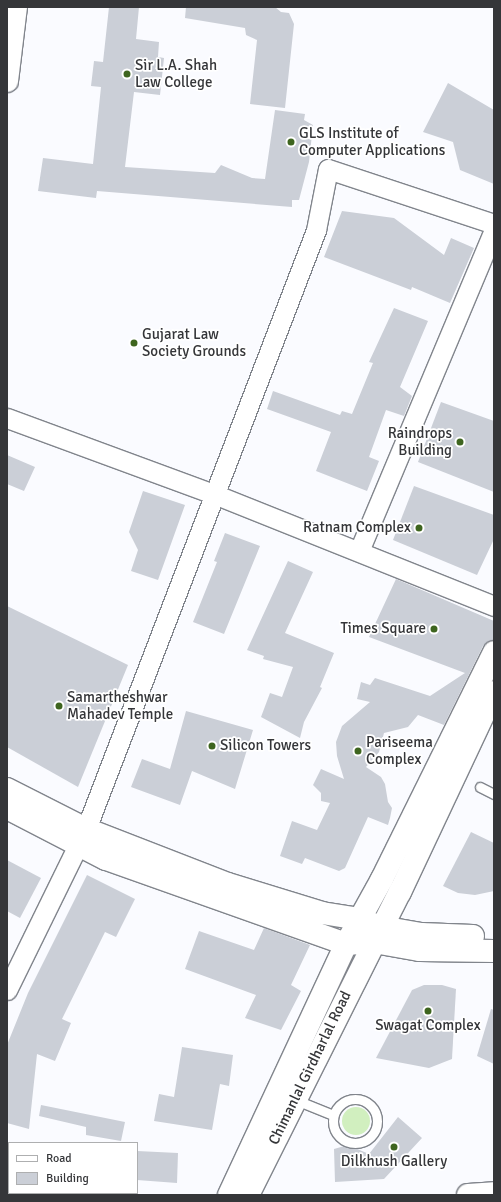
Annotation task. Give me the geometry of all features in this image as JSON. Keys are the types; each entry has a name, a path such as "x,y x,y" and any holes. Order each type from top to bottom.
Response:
{"main road":[{"path":"7,81 16,7"},
{"path":"359,918 382,879 494,652"},
{"name":"Chimanlal Girdharlal Road","path":"248,1195 294,1099 377,935 494,692"},
{"path":"7,789 82,836 106,859 346,944 377,935 421,934 494,936"},
{"path":"7,808 82,836 228,884 322,913 359,918 377,935 420,950 494,951"},
{"name":"Chimanlal Girdharlal Road","path":"229,1195 359,918"},
{"path":"468,1195 494,1193"}],"street":[{"path":"7,990 82,836 316,230 328,169 494,224"},
{"path":"359,552 494,230"},
{"path":"7,418 214,494 494,606"}],"lane":[{"path":"480,787 494,794"},
{"path":"294,1099 333,1115"},
{"path":"359,1099 373,1109 377,1124 366,1140 348,1142 337,1134 333,1122 333,1115 342,1103 359,1099"}],"green space":[{"path":"356,1107 366,1111 370,1121 366,1131 356,1135 346,1131 342,1121 346,1111"}],"building":[{"path":"109,7 139,7 136,39 159,42 158,57 164,58 160,95 134,92 125,167 215,173 221,165 252,178 265,179 275,110 305,114 304,120 313,125 309,162 299,200 292,200 292,207 97,191 96,198 38,191 43,158 93,164 101,87 91,86 94,61 103,62"},
{"path":"186,7 275,7 281,12 289,13 294,24 285,108 250,104 257,40 246,35 245,28 185,18"},
{"path":"448,83 494,110 494,184 460,170 453,142 423,132"},
{"path":"342,211 394,218 444,255 451,238 474,248 450,303 412,287 411,290 324,257"},
{"path":"394,308 428,321 400,387 412,396 404,416 386,410 369,457 379,461 367,491 316,471 331,432 267,409 273,391 340,415 342,411 352,414 373,363 369,362"},
{"name":"Raindrops Building","path":"441,402 494,421 494,492 418,462"},
{"path":"7,455 35,467 24,491 7,484"},
{"name":"Ratnam Complex","path":"414,486 494,515 494,539 477,575 393,540"},
{"path":"143,491 185,505 158,580 131,571 138,550 129,532"},
{"path":"225,533 260,546 224,634 193,622 217,562 214,561"},
{"path":"288,561 313,572 285,633 334,653 320,687 322,688 304,722 300,738 261,717 270,693 282,697 293,667 263,659 264,656 247,650"},
{"path":"396,579 494,621 494,640 483,646 444,725 418,715 408,727 384,733 379,752 366,767 381,777 385,784 388,802 392,808 388,825 368,817 345,868 339,871 305,858 302,864 280,856 292,821 317,830 330,803 321,801 321,793 313,785 321,769 344,779 337,756 336,742 342,726 370,702 357,699 361,682 370,685 375,678 430,696 465,673 369,637"},
{"name":"Samartheshwar Mahadev Temple","path":"7,606 128,665 78,787 7,747"},
{"name":"Silicon Towers","path":"186,711 253,730 235,789 192,771 180,805 131,787 142,759 170,769"},
{"path":"471,832 494,843 494,891 475,895 458,893 443,886"},
{"path":"7,860 41,878 20,918 7,911"},
{"path":"87,875 135,899 116,937 105,932 62,1019 71,1023 55,1061 37,1054 29,1129 7,1123 7,1045 28,993"},
{"path":"264,928 310,945 291,985 301,991 281,1030 245,1018 256,995 185,969 199,931 254,950"},
{"name":"Swagat Complex","path":"424,985 442,985 456,989 452,1059 429,1068 376,1058 412,990"},
{"path":"491,1009 494,1010 494,1064 477,1056"},
{"path":"182,1047 233,1055 229,1086 220,1084 212,1130 154,1121 159,1094 174,1097"},
{"path":"41,1105 125,1122 121,1141 86,1135 86,1127 39,1116"},
{"name":"Dilkhush Gallery","path":"398,1117 422,1138 384,1179 335,1182 334,1149 348,1145 369,1154"},
{"path":"138,1151 178,1153 177,1183 138,1180"}],"place":[{"name":"Sir L.A. Shah Law College","path":"127,74"},
{"name":"GLS Institute of Computer Applications","path":"291,142"},
{"name":"Gujarat Law Society Grounds","path":"134,343"},
{"name":"Raindrops Building","path":"460,442"},
{"name":"Ratnam Complex","path":"419,528"},
{"name":"Times Square","path":"434,629"},
{"name":"Samartheshwar Mahadev Temple","path":"59,706"},
{"name":"Silicon Towers","path":"212,746"},
{"name":"Pariseema Complex","path":"358,751"},
{"name":"Swagat Complex","path":"428,1011"},
{"name":"Dilkhush Gallery","path":"394,1147"}]}
